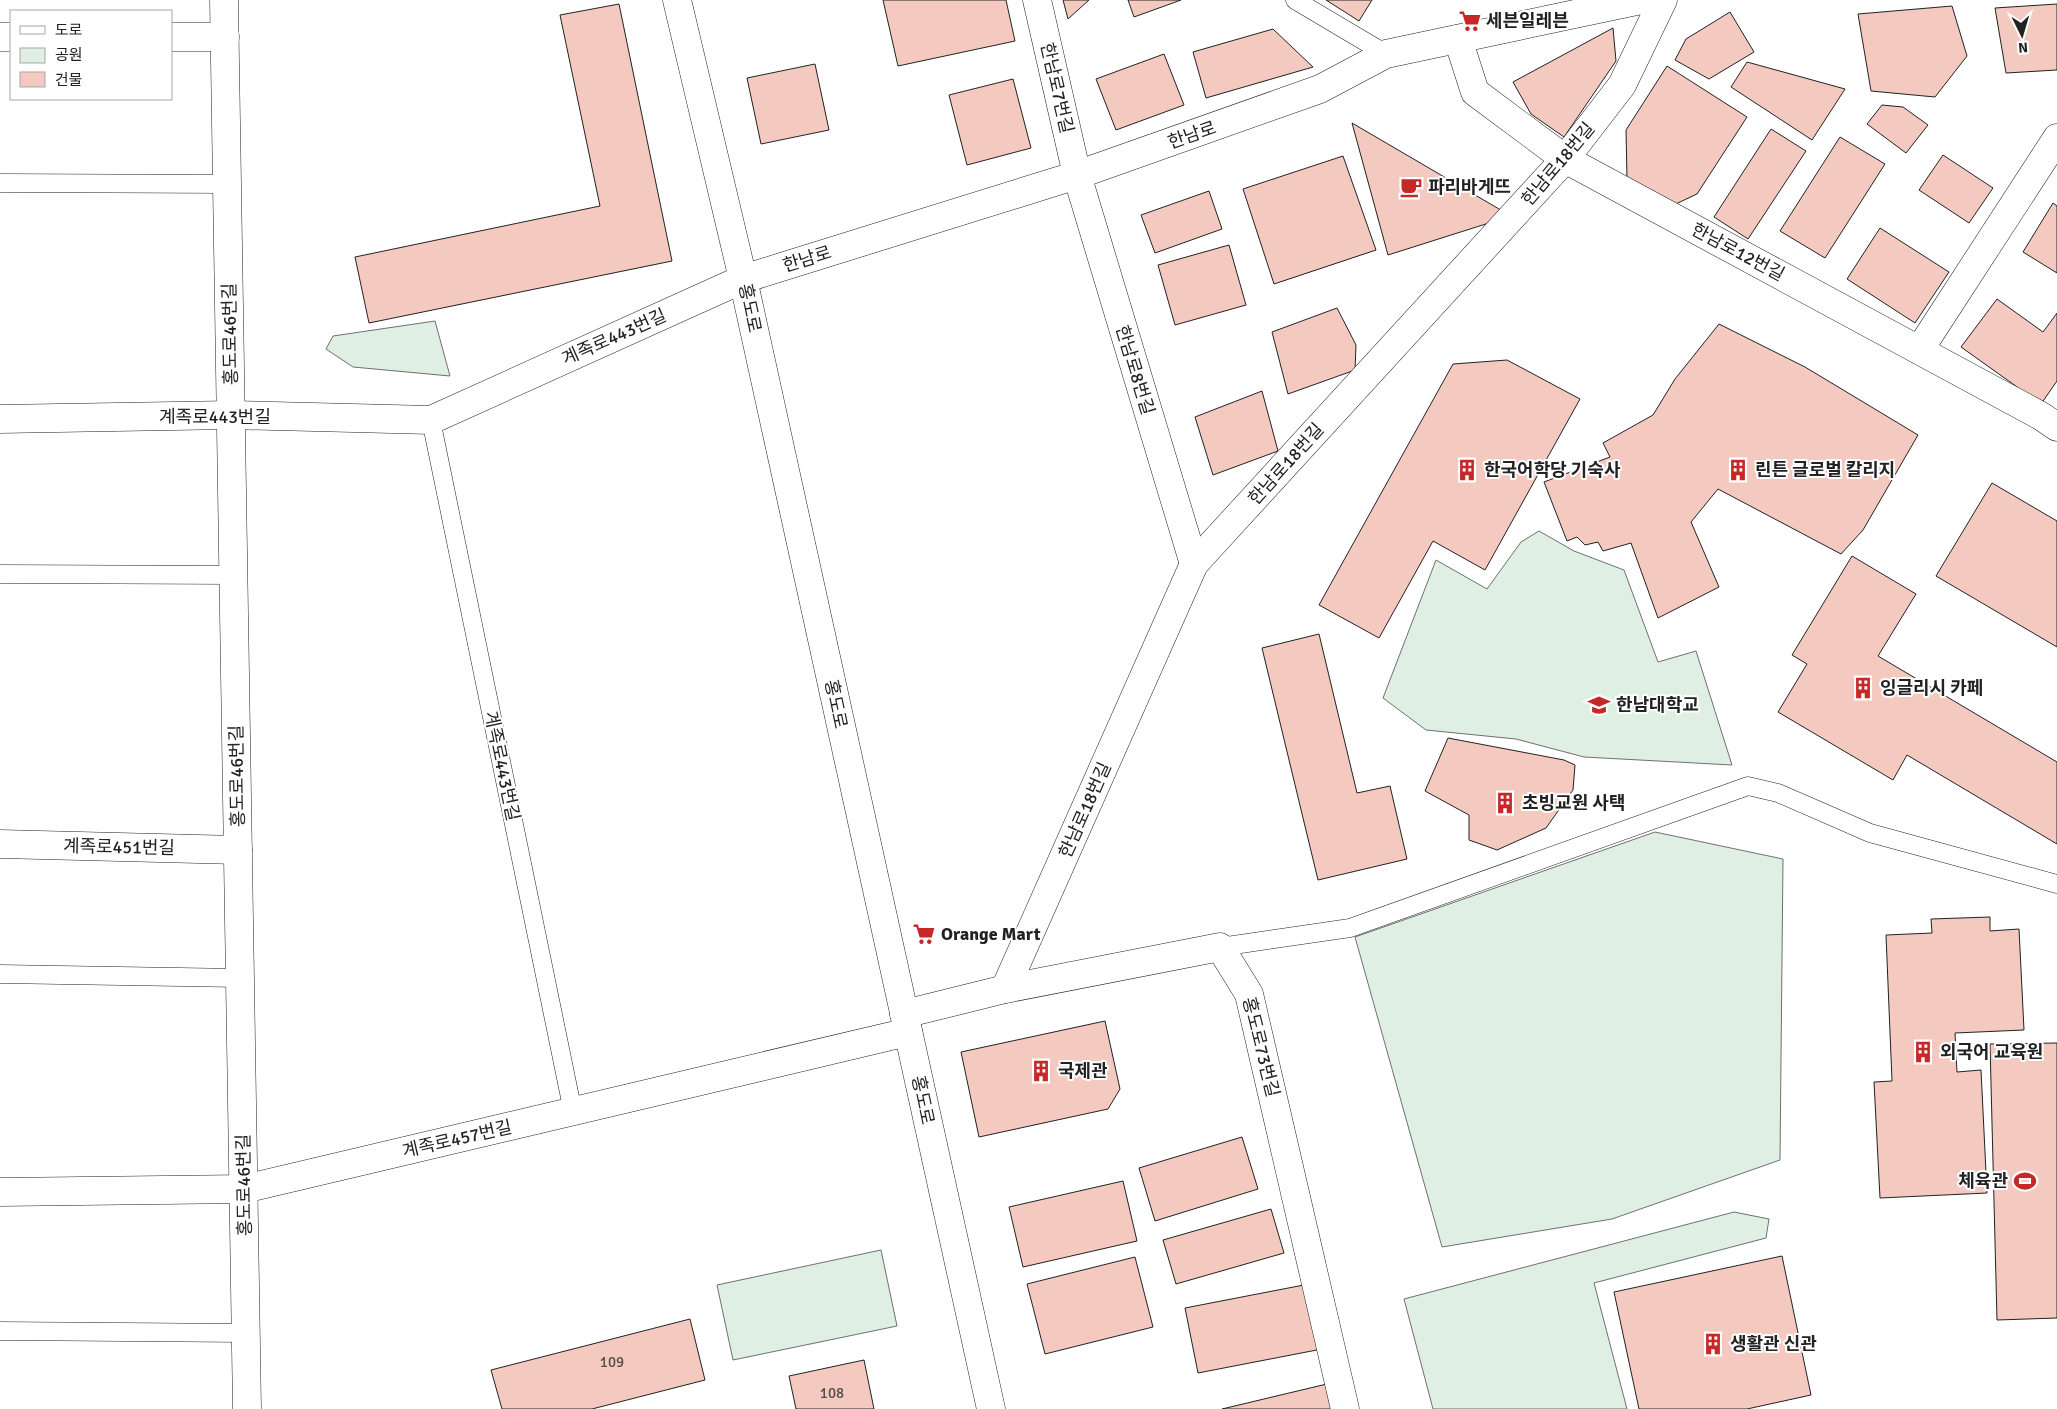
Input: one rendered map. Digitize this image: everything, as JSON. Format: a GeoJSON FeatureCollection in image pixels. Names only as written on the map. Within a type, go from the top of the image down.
{"type":"FeatureCollection","features":[{"type":"Feature","properties":{"kind":"street","name":"홍도로46번길"},"geometry":{"type":"LineString","coordinates":[[224,0],[248,1409]]}},
{"type":"Feature","properties":{"kind":"street","name":"홍도로"},"geometry":{"type":"LineString","coordinates":[[677,0],[743,279],[991,1409]]}},
{"type":"Feature","properties":{"kind":"street","name":"한남로7번길"},"geometry":{"type":"LineString","coordinates":[[1037,0],[1076,175]]}},
{"type":"Feature","properties":{"kind":"street","name":"한남로"},"geometry":{"type":"LineString","coordinates":[[743,279],[1076,175],[1320,89],[1386,54],[1641,0]]}},
{"type":"Feature","properties":{"kind":"street","name":"한남로18번길"},"geometry":{"type":"LineString","coordinates":[[1005,989],[1194,564],[1565,159],[1622,85],[1663,0]]}},
{"type":"Feature","properties":{"kind":"street"},"geometry":{"type":"LineString","coordinates":[[172,37],[225,37]]}},
{"type":"Feature","properties":{"kind":"street","name":"한남로12번길"},"geometry":{"type":"LineString","coordinates":[[1458,38],[1476,92],[1565,159],[1920,348],[2042,416],[2057,427]]}},
{"type":"Feature","properties":{"kind":"street"},"geometry":{"type":"LineString","coordinates":[[1920,348],[2057,138]]}},
{"type":"Feature","properties":{"kind":"street","name":"한남로8번길"},"geometry":{"type":"LineString","coordinates":[[1076,175],[1194,564]]}},
{"type":"Feature","properties":{"kind":"street","name":"계족로443번길"},"geometry":{"type":"LineString","coordinates":[[0,419],[231,415],[431,420],[743,279]]}},
{"type":"Feature","properties":{"kind":"street","name":"계족로451번길"},"geometry":{"type":"LineString","coordinates":[[0,844],[238,850]]}},
{"type":"Feature","properties":{"kind":"street"},"geometry":{"type":"LineString","coordinates":[[906,1023],[1005,989],[1220,947]]}},
{"type":"Feature","properties":{"kind":"street","name":"홍도로73번길"},"geometry":{"type":"LineString","coordinates":[[1220,947],[1249,994],[1345,1409]]}},
{"type":"Feature","properties":{"kind":"street","name":"계족로457번길"},"geometry":{"type":"LineString","coordinates":[[0,1192],[244,1189],[573,1112],[906,1023]]}},
{"type":"Feature","properties":{"kind":"lane"},"geometry":{"type":"LineString","coordinates":[[1295,0],[1386,54]]}},
{"type":"Feature","properties":{"kind":"lane"},"geometry":{"type":"LineString","coordinates":[[0,183],[227,184]]}},
{"type":"Feature","properties":{"kind":"lane","name":"계족로443번길"},"geometry":{"type":"LineString","coordinates":[[431,420],[573,1112]]}},
{"type":"Feature","properties":{"kind":"lane"},"geometry":{"type":"LineString","coordinates":[[0,574],[234,575]]}},
{"type":"Feature","properties":{"kind":"lane"},"geometry":{"type":"LineString","coordinates":[[1220,947],[1350,928],[1748,786],[1778,793],[1870,833],[2057,884]]}},
{"type":"Feature","properties":{"kind":"lane"},"geometry":{"type":"LineString","coordinates":[[0,974],[240,978]]}},
{"type":"Feature","properties":{"kind":"lane"},"geometry":{"type":"LineString","coordinates":[[0,1331],[246,1333]]}},
{"type":"Feature","properties":{"kind":"green space"},"geometry":{"type":"Polygon","coordinates":[[[435,321],[450,376],[353,367],[326,349],[333,336],[435,321]]]}},
{"type":"Feature","properties":{"kind":"green space"},"geometry":{"type":"Polygon","coordinates":[[[1539,531],[1574,551],[1624,570],[1658,662],[1696,651],[1732,765],[1584,757],[1516,739],[1426,730],[1383,698],[1436,560],[1487,589],[1521,542],[1539,531]]]}},
{"type":"Feature","properties":{"kind":"green space"},"geometry":{"type":"Polygon","coordinates":[[[1655,832],[1783,859],[1780,1160],[1612,1219],[1442,1247],[1355,937],[1655,832]]]}},
{"type":"Feature","properties":{"kind":"green space"},"geometry":{"type":"Polygon","coordinates":[[[1734,1212],[1769,1219],[1766,1238],[1594,1283],[1627,1409],[1433,1409],[1404,1299],[1734,1212]]]}},
{"type":"Feature","properties":{"kind":"green space"},"geometry":{"type":"Polygon","coordinates":[[[881,1250],[897,1326],[733,1360],[717,1285],[881,1250]]]}},
{"type":"Feature","properties":{"kind":"building"},"geometry":{"type":"Polygon","coordinates":[[[883,0],[1006,0],[1015,41],[898,66],[883,0]]]}},
{"type":"Feature","properties":{"kind":"building"},"geometry":{"type":"Polygon","coordinates":[[[1063,0],[1089,0],[1068,19],[1063,0]]]}},
{"type":"Feature","properties":{"kind":"building"},"geometry":{"type":"Polygon","coordinates":[[[1128,0],[1181,0],[1134,17],[1128,0]]]}},
{"type":"Feature","properties":{"kind":"building"},"geometry":{"type":"Polygon","coordinates":[[[1326,0],[1372,0],[1359,21],[1326,0]]]}},
{"type":"Feature","properties":{"kind":"building"},"geometry":{"type":"Polygon","coordinates":[[[619,4],[672,261],[369,323],[355,257],[600,206],[560,15],[619,4]]]}},
{"type":"Feature","properties":{"kind":"building"},"geometry":{"type":"Polygon","coordinates":[[[2057,4],[2057,70],[2006,73],[1995,8],[2057,4]]]}},
{"type":"Feature","properties":{"kind":"building"},"geometry":{"type":"Polygon","coordinates":[[[1952,6],[1967,56],[1935,97],[1871,91],[1858,14],[1952,6]]]}},
{"type":"Feature","properties":{"kind":"building"},"geometry":{"type":"Polygon","coordinates":[[[1730,12],[1754,52],[1709,79],[1675,60],[1686,39],[1730,12]]]}},
{"type":"Feature","properties":{"kind":"building"},"geometry":{"type":"Polygon","coordinates":[[[1613,28],[1616,61],[1564,137],[1531,114],[1513,82],[1613,28]]]}},
{"type":"Feature","properties":{"kind":"building"},"geometry":{"type":"Polygon","coordinates":[[[1273,29],[1313,67],[1206,98],[1193,52],[1273,29]]]}},
{"type":"Feature","properties":{"kind":"building"},"geometry":{"type":"Polygon","coordinates":[[[1164,54],[1184,105],[1116,130],[1096,79],[1164,54]]]}},
{"type":"Feature","properties":{"kind":"building"},"geometry":{"type":"Polygon","coordinates":[[[1747,62],[1845,89],[1812,140],[1731,87],[1747,62]]]}},
{"type":"Feature","properties":{"kind":"building"},"geometry":{"type":"Polygon","coordinates":[[[815,64],[829,130],[761,144],[747,78],[815,64]]]}},
{"type":"Feature","properties":{"kind":"building"},"geometry":{"type":"Polygon","coordinates":[[[1667,66],[1747,117],[1697,194],[1663,210],[1627,179],[1626,130],[1667,66]]]}},
{"type":"Feature","properties":{"kind":"building"},"geometry":{"type":"Polygon","coordinates":[[[1013,79],[1031,148],[967,165],[949,95],[1013,79]]]}},
{"type":"Feature","properties":{"kind":"building"},"geometry":{"type":"Polygon","coordinates":[[[1882,105],[1903,107],[1928,125],[1906,153],[1867,124],[1882,105]]]}},
{"type":"Feature","properties":{"kind":"building"},"geometry":{"type":"Polygon","coordinates":[[[1352,123],[1511,216],[1388,255],[1352,123]]]}},
{"type":"Feature","properties":{"kind":"building"},"geometry":{"type":"Polygon","coordinates":[[[1771,129],[1806,151],[1748,239],[1714,217],[1771,129]]]}},
{"type":"Feature","properties":{"kind":"building"},"geometry":{"type":"Polygon","coordinates":[[[1840,137],[1885,164],[1825,258],[1780,231],[1840,137]]]}},
{"type":"Feature","properties":{"kind":"building"},"geometry":{"type":"Polygon","coordinates":[[[1943,155],[1993,188],[1969,223],[1919,190],[1943,155]]]}},
{"type":"Feature","properties":{"kind":"building"},"geometry":{"type":"Polygon","coordinates":[[[1343,156],[1376,250],[1274,284],[1243,189],[1343,156]]]}},
{"type":"Feature","properties":{"kind":"building"},"geometry":{"type":"Polygon","coordinates":[[[1209,191],[1222,229],[1155,253],[1141,215],[1209,191]]]}},
{"type":"Feature","properties":{"kind":"building"},"geometry":{"type":"Polygon","coordinates":[[[2053,203],[2057,206],[2057,273],[2023,252],[2053,203]]]}},
{"type":"Feature","properties":{"kind":"building"},"geometry":{"type":"Polygon","coordinates":[[[1880,228],[1949,272],[1915,323],[1847,279],[1880,228]]]}},
{"type":"Feature","properties":{"kind":"building"},"geometry":{"type":"Polygon","coordinates":[[[1229,245],[1246,305],[1175,325],[1158,265],[1229,245]]]}},
{"type":"Feature","properties":{"kind":"building"},"geometry":{"type":"Polygon","coordinates":[[[1997,299],[2043,332],[2057,313],[2057,381],[2041,404],[1961,347],[1997,299]]]}},
{"type":"Feature","properties":{"kind":"building"},"geometry":{"type":"Polygon","coordinates":[[[1337,308],[1356,345],[1355,370],[1288,394],[1272,332],[1337,308]]]}},
{"type":"Feature","properties":{"kind":"building","name":"린튼 글로벌 칼리지"},"geometry":{"type":"Polygon","coordinates":[[[1719,324],[1805,367],[1918,435],[1863,530],[1841,554],[1718,489],[1691,522],[1719,587],[1658,618],[1631,543],[1603,551],[1598,542],[1585,545],[1577,537],[1567,541],[1544,482],[1610,457],[1603,443],[1653,415],[1675,379],[1719,324]]]}},
{"type":"Feature","properties":{"kind":"building","name":"한국어학당 기숙사"},"geometry":{"type":"Polygon","coordinates":[[[1507,360],[1580,399],[1485,570],[1433,541],[1379,638],[1319,605],[1453,364],[1507,360]]]}},
{"type":"Feature","properties":{"kind":"building"},"geometry":{"type":"Polygon","coordinates":[[[1262,391],[1278,451],[1213,475],[1195,417],[1262,391]]]}},
{"type":"Feature","properties":{"kind":"building"},"geometry":{"type":"Polygon","coordinates":[[[1992,483],[2057,521],[2057,647],[1936,576],[1992,483]]]}},
{"type":"Feature","properties":{"kind":"building","name":"잉글리시 카페"},"geometry":{"type":"Polygon","coordinates":[[[1852,556],[1916,594],[1878,656],[2057,762],[2057,844],[1907,755],[1893,780],[1778,712],[1807,664],[1792,655],[1852,556]]]}},
{"type":"Feature","properties":{"kind":"building"},"geometry":{"type":"Polygon","coordinates":[[[1319,634],[1357,793],[1390,786],[1407,859],[1318,880],[1262,648],[1319,634]]]}},
{"type":"Feature","properties":{"kind":"building","name":"초빙교원 사택"},"geometry":{"type":"Polygon","coordinates":[[[1448,738],[1564,760],[1575,765],[1573,790],[1546,828],[1497,850],[1469,840],[1469,815],[1425,791],[1448,738]]]}},
{"type":"Feature","properties":{"kind":"building","name":"외국어 교육원"},"geometry":{"type":"Polygon","coordinates":[[[1990,917],[1990,931],[2019,929],[2024,1030],[1955,1033],[1957,1072],[1981,1070],[1987,1193],[1880,1198],[1874,1082],[1892,1081],[1886,935],[1932,933],[1931,919],[1990,917]]]}},
{"type":"Feature","properties":{"kind":"building","name":"국제관"},"geometry":{"type":"Polygon","coordinates":[[[1105,1021],[1120,1089],[1108,1109],[979,1137],[961,1052],[1105,1021]]]}},
{"type":"Feature","properties":{"kind":"building","name":"체육관"},"geometry":{"type":"Polygon","coordinates":[[[2057,1043],[2057,1318],[1997,1320],[1990,1044],[2057,1043]]]}},
{"type":"Feature","properties":{"kind":"building"},"geometry":{"type":"Polygon","coordinates":[[[1242,1137],[1258,1189],[1155,1221],[1139,1168],[1242,1137]]]}},
{"type":"Feature","properties":{"kind":"building"},"geometry":{"type":"Polygon","coordinates":[[[1123,1181],[1137,1241],[1023,1267],[1009,1207],[1123,1181]]]}},
{"type":"Feature","properties":{"kind":"building"},"geometry":{"type":"Polygon","coordinates":[[[1271,1209],[1284,1253],[1176,1284],[1163,1240],[1271,1209]]]}},
{"type":"Feature","properties":{"kind":"building","name":"생활관 신관"},"geometry":{"type":"Polygon","coordinates":[[[1782,1256],[1811,1395],[1747,1409],[1639,1409],[1614,1292],[1782,1256]]]}},
{"type":"Feature","properties":{"kind":"building"},"geometry":{"type":"Polygon","coordinates":[[[1135,1257],[1153,1327],[1045,1354],[1027,1284],[1135,1257]]]}},
{"type":"Feature","properties":{"kind":"building"},"geometry":{"type":"Polygon","coordinates":[[[1309,1284],[1322,1349],[1198,1373],[1185,1308],[1309,1284]]]}},
{"type":"Feature","properties":{"kind":"building"},"geometry":{"type":"Polygon","coordinates":[[[690,1319],[705,1380],[592,1409],[502,1409],[491,1370],[690,1319]]]}},
{"type":"Feature","properties":{"kind":"building"},"geometry":{"type":"Polygon","coordinates":[[[864,1360],[874,1409],[796,1409],[789,1376],[864,1360]]]}},
{"type":"Feature","properties":{"kind":"building"},"geometry":{"type":"Polygon","coordinates":[[[1331,1383],[1337,1409],[1222,1409],[1331,1383]]]}},
{"type":"Feature","properties":{"kind":"place","name":"세븐일레븐"},"geometry":{"type":"Point","coordinates":[1470,21]}},
{"type":"Feature","properties":{"kind":"place","name":"파리바게뜨"},"geometry":{"type":"Point","coordinates":[1411,187]}},
{"type":"Feature","properties":{"kind":"place","name":"한국어학당 기숙사"},"geometry":{"type":"Point","coordinates":[1467,470]}},
{"type":"Feature","properties":{"kind":"place","name":"린튼 글로벌 칼리지"},"geometry":{"type":"Point","coordinates":[1738,470]}},
{"type":"Feature","properties":{"kind":"place","name":"잉글리시 카페"},"geometry":{"type":"Point","coordinates":[1863,688]}},
{"type":"Feature","properties":{"kind":"place","name":"한남대학교"},"geometry":{"type":"Point","coordinates":[1599,705]}},
{"type":"Feature","properties":{"kind":"place","name":"초빙교원 사택"},"geometry":{"type":"Point","coordinates":[1505,803]}},
{"type":"Feature","properties":{"kind":"place","name":"Orange Mart"},"geometry":{"type":"Point","coordinates":[924,934]}},
{"type":"Feature","properties":{"kind":"place","name":"외국어 교육원"},"geometry":{"type":"Point","coordinates":[1923,1052]}},
{"type":"Feature","properties":{"kind":"place","name":"국제관"},"geometry":{"type":"Point","coordinates":[1041,1071]}},
{"type":"Feature","properties":{"kind":"place","name":"체육관"},"geometry":{"type":"Point","coordinates":[2025,1181]}},
{"type":"Feature","properties":{"kind":"place","name":"생활관 신관"},"geometry":{"type":"Point","coordinates":[1713,1344]}}]}
